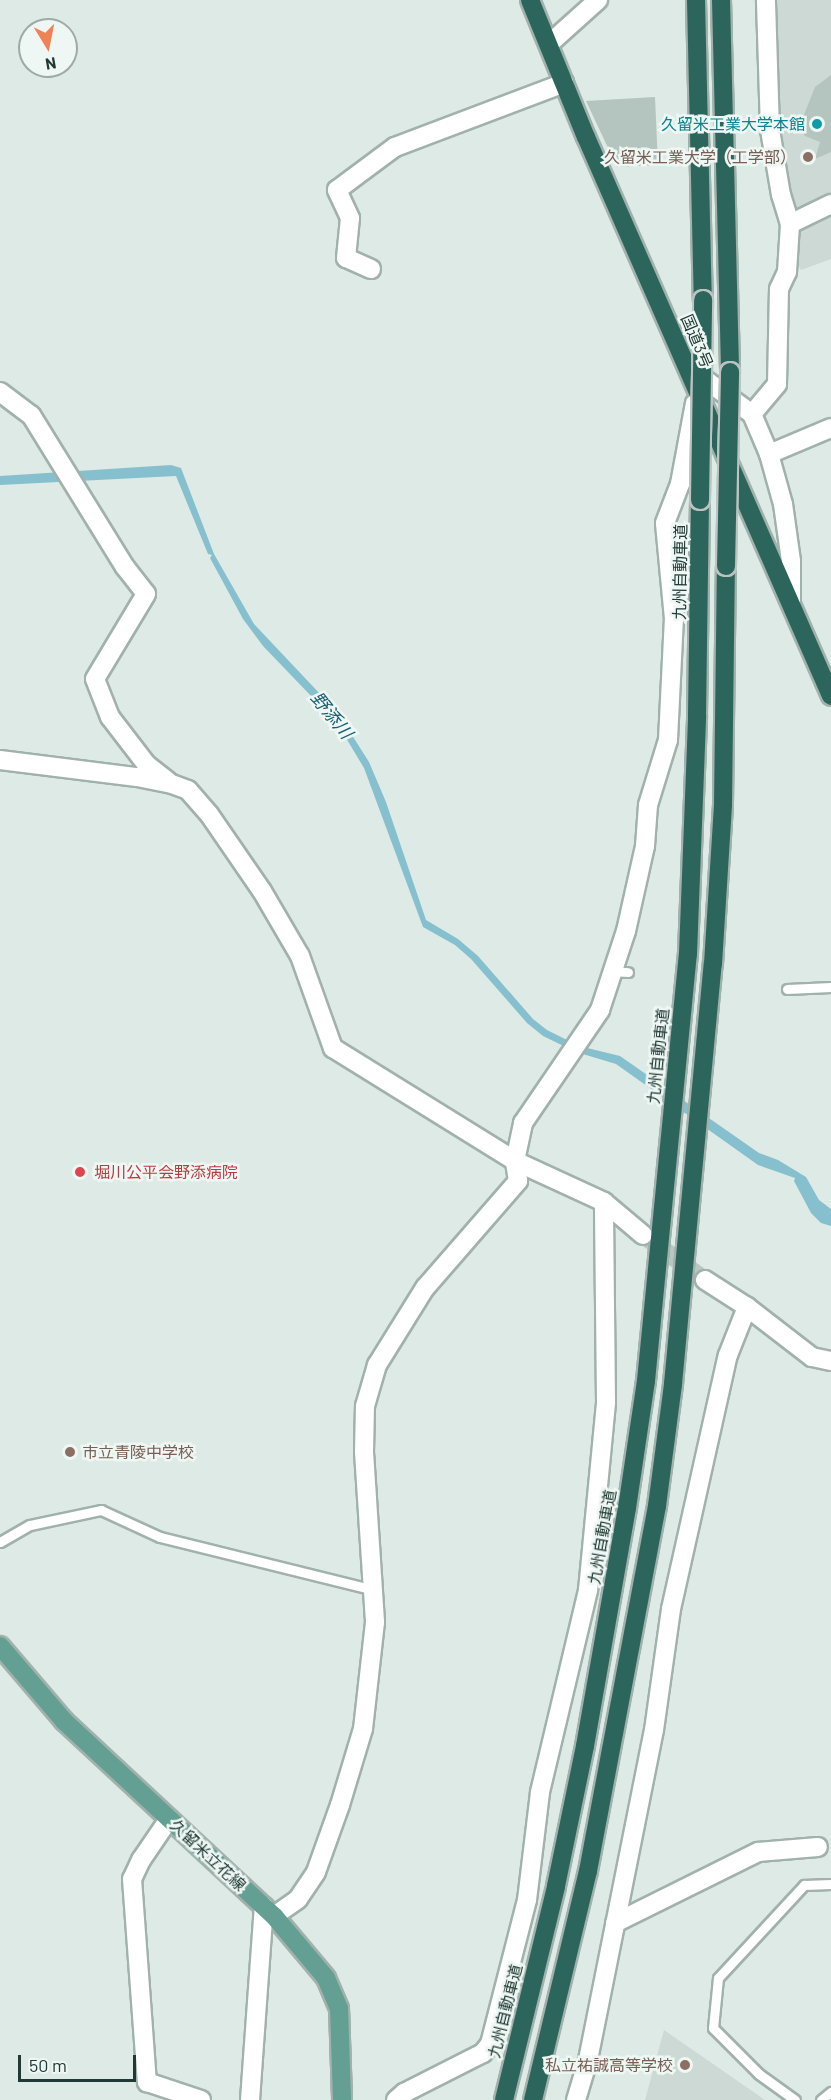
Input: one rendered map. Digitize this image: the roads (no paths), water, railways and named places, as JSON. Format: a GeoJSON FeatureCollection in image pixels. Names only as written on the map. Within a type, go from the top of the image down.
{"type":"FeatureCollection","features":[{"type":"Feature","properties":{"kind":"highway","name":"国道3号"},"geometry":{"type":"LineString","coordinates":[[530,0],[831,696]]}},
{"type":"Feature","properties":{"kind":"highway","name":"九州自動車道"},"geometry":{"type":"LineString","coordinates":[[504,2100],[556,1886],[585,1746],[627,1508],[646,1381],[688,954],[697,715],[703,300],[696,0]]}},
{"type":"Feature","properties":{"kind":"highway"},"geometry":{"type":"LineString","coordinates":[[533,2100],[588,1871],[657,1506],[673,1384],[714,953],[723,804],[730,372],[721,0]]}},
{"type":"Feature","properties":{"kind":"main road","name":"久留米立花線"},"geometry":{"type":"LineString","coordinates":[[0,1646],[64,1721],[269,1912],[326,1978],[339,2008],[342,2100]]}},
{"type":"Feature","properties":{"kind":"street"},"geometry":{"type":"LineString","coordinates":[[549,44],[598,0]]}},
{"type":"Feature","properties":{"kind":"street"},"geometry":{"type":"LineString","coordinates":[[752,414],[777,384],[779,289],[787,272],[790,224],[781,195],[770,130],[766,0]]}},
{"type":"Feature","properties":{"kind":"street"},"geometry":{"type":"LineString","coordinates":[[371,269],[346,258],[350,218],[337,190],[395,147],[564,83]]}},
{"type":"Feature","properties":{"kind":"street"},"geometry":{"type":"LineString","coordinates":[[790,224],[831,204]]}},
{"type":"Feature","properties":{"kind":"street"},"geometry":{"type":"LineString","coordinates":[[687,367],[752,414],[769,454],[783,504],[791,561],[791,601]]}},
{"type":"Feature","properties":{"kind":"street"},"geometry":{"type":"LineString","coordinates":[[250,2100],[269,1912],[298,1899],[316,1872],[340,1805],[363,1729],[375,1622],[364,1452],[365,1406],[377,1365],[424,1288],[518,1181],[515,1161],[523,1123],[600,1010],[620,971],[626,931],[645,846],[648,805],[668,740],[674,619],[665,523],[680,484],[697,389]]}},
{"type":"Feature","properties":{"kind":"street"},"geometry":{"type":"LineString","coordinates":[[0,392],[31,415],[125,567],[146,594],[95,679],[110,717],[146,764],[169,783]]}},
{"type":"Feature","properties":{"kind":"street"},"geometry":{"type":"LineString","coordinates":[[769,454],[831,428]]}},
{"type":"Feature","properties":{"kind":"street"},"geometry":{"type":"LineString","coordinates":[[0,760],[169,783],[188,790],[209,814],[262,891],[300,956],[333,1048],[515,1161],[604,1202],[643,1235]]}},
{"type":"Feature","properties":{"kind":"street"},"geometry":{"type":"LineString","coordinates":[[396,2100],[404,2093],[483,2053],[490,2044],[527,1900],[540,1792],[588,1590],[606,1402],[604,1202]]}},
{"type":"Feature","properties":{"kind":"street"},"geometry":{"type":"LineString","coordinates":[[705,1280],[747,1308],[812,1357],[831,1360]]}},
{"type":"Feature","properties":{"kind":"street"},"geometry":{"type":"LineString","coordinates":[[576,2100],[588,2060],[654,1730],[671,1609],[728,1355],[747,1308]]}},
{"type":"Feature","properties":{"kind":"street"},"geometry":{"type":"LineString","coordinates":[[169,1819],[141,1860],[132,1879],[147,2082],[201,2100]]}},
{"type":"Feature","properties":{"kind":"street"},"geometry":{"type":"LineString","coordinates":[[615,1923],[758,1852],[819,1847]]}},
{"type":"Feature","properties":{"kind":"lane"},"geometry":{"type":"LineString","coordinates":[[787,989],[831,987]]}},
{"type":"Feature","properties":{"kind":"lane"},"geometry":{"type":"LineString","coordinates":[[0,1542],[30,1525],[101,1510],[160,1537],[374,1590]]}},
{"type":"Feature","properties":{"kind":"lane"},"geometry":{"type":"LineString","coordinates":[[795,2100],[759,2074],[712,2028],[718,1978],[804,1885],[831,1884]]}},
{"type":"Feature","properties":{"kind":"lane"},"geometry":{"type":"LineString","coordinates":[[821,2100],[831,2092]]}},
{"type":"Feature","properties":{"kind":"water","name":"野添川"},"geometry":{"type":"Polygon","coordinates":[[[171,465],[181,468],[214,554],[254,624],[338,713],[369,762],[386,802],[426,920],[458,939],[478,956],[533,1019],[547,1030],[579,1046],[620,1056],[759,1153],[778,1160],[806,1177],[819,1200],[831,1209],[831,1226],[821,1223],[811,1213],[794,1181],[795,1178],[758,1165],[616,1064],[576,1052],[543,1036],[527,1023],[471,959],[455,945],[423,927],[364,768],[337,723],[263,646],[243,619],[210,558],[212,555],[208,554],[176,476],[0,485],[0,476],[171,465]]]}},
{"type":"Feature","properties":{"kind":"tunnel"},"geometry":{"type":"LineString","coordinates":[[643,1235],[705,1280]]}},
{"type":"Feature","properties":{"kind":"place","name":"久留米工業大学本館"},"geometry":{"type":"Point","coordinates":[817,124]}},
{"type":"Feature","properties":{"kind":"place","name":"久留米工業大学（工学部）"},"geometry":{"type":"Point","coordinates":[808,157]}},
{"type":"Feature","properties":{"kind":"place","name":"堀川公平会野添病院"},"geometry":{"type":"Point","coordinates":[80,1172]}},
{"type":"Feature","properties":{"kind":"place","name":"市立青陵中学校"},"geometry":{"type":"Point","coordinates":[70,1452]}},
{"type":"Feature","properties":{"kind":"place","name":"私立祐誠高等学校"},"geometry":{"type":"Point","coordinates":[685,2065]}}]}
